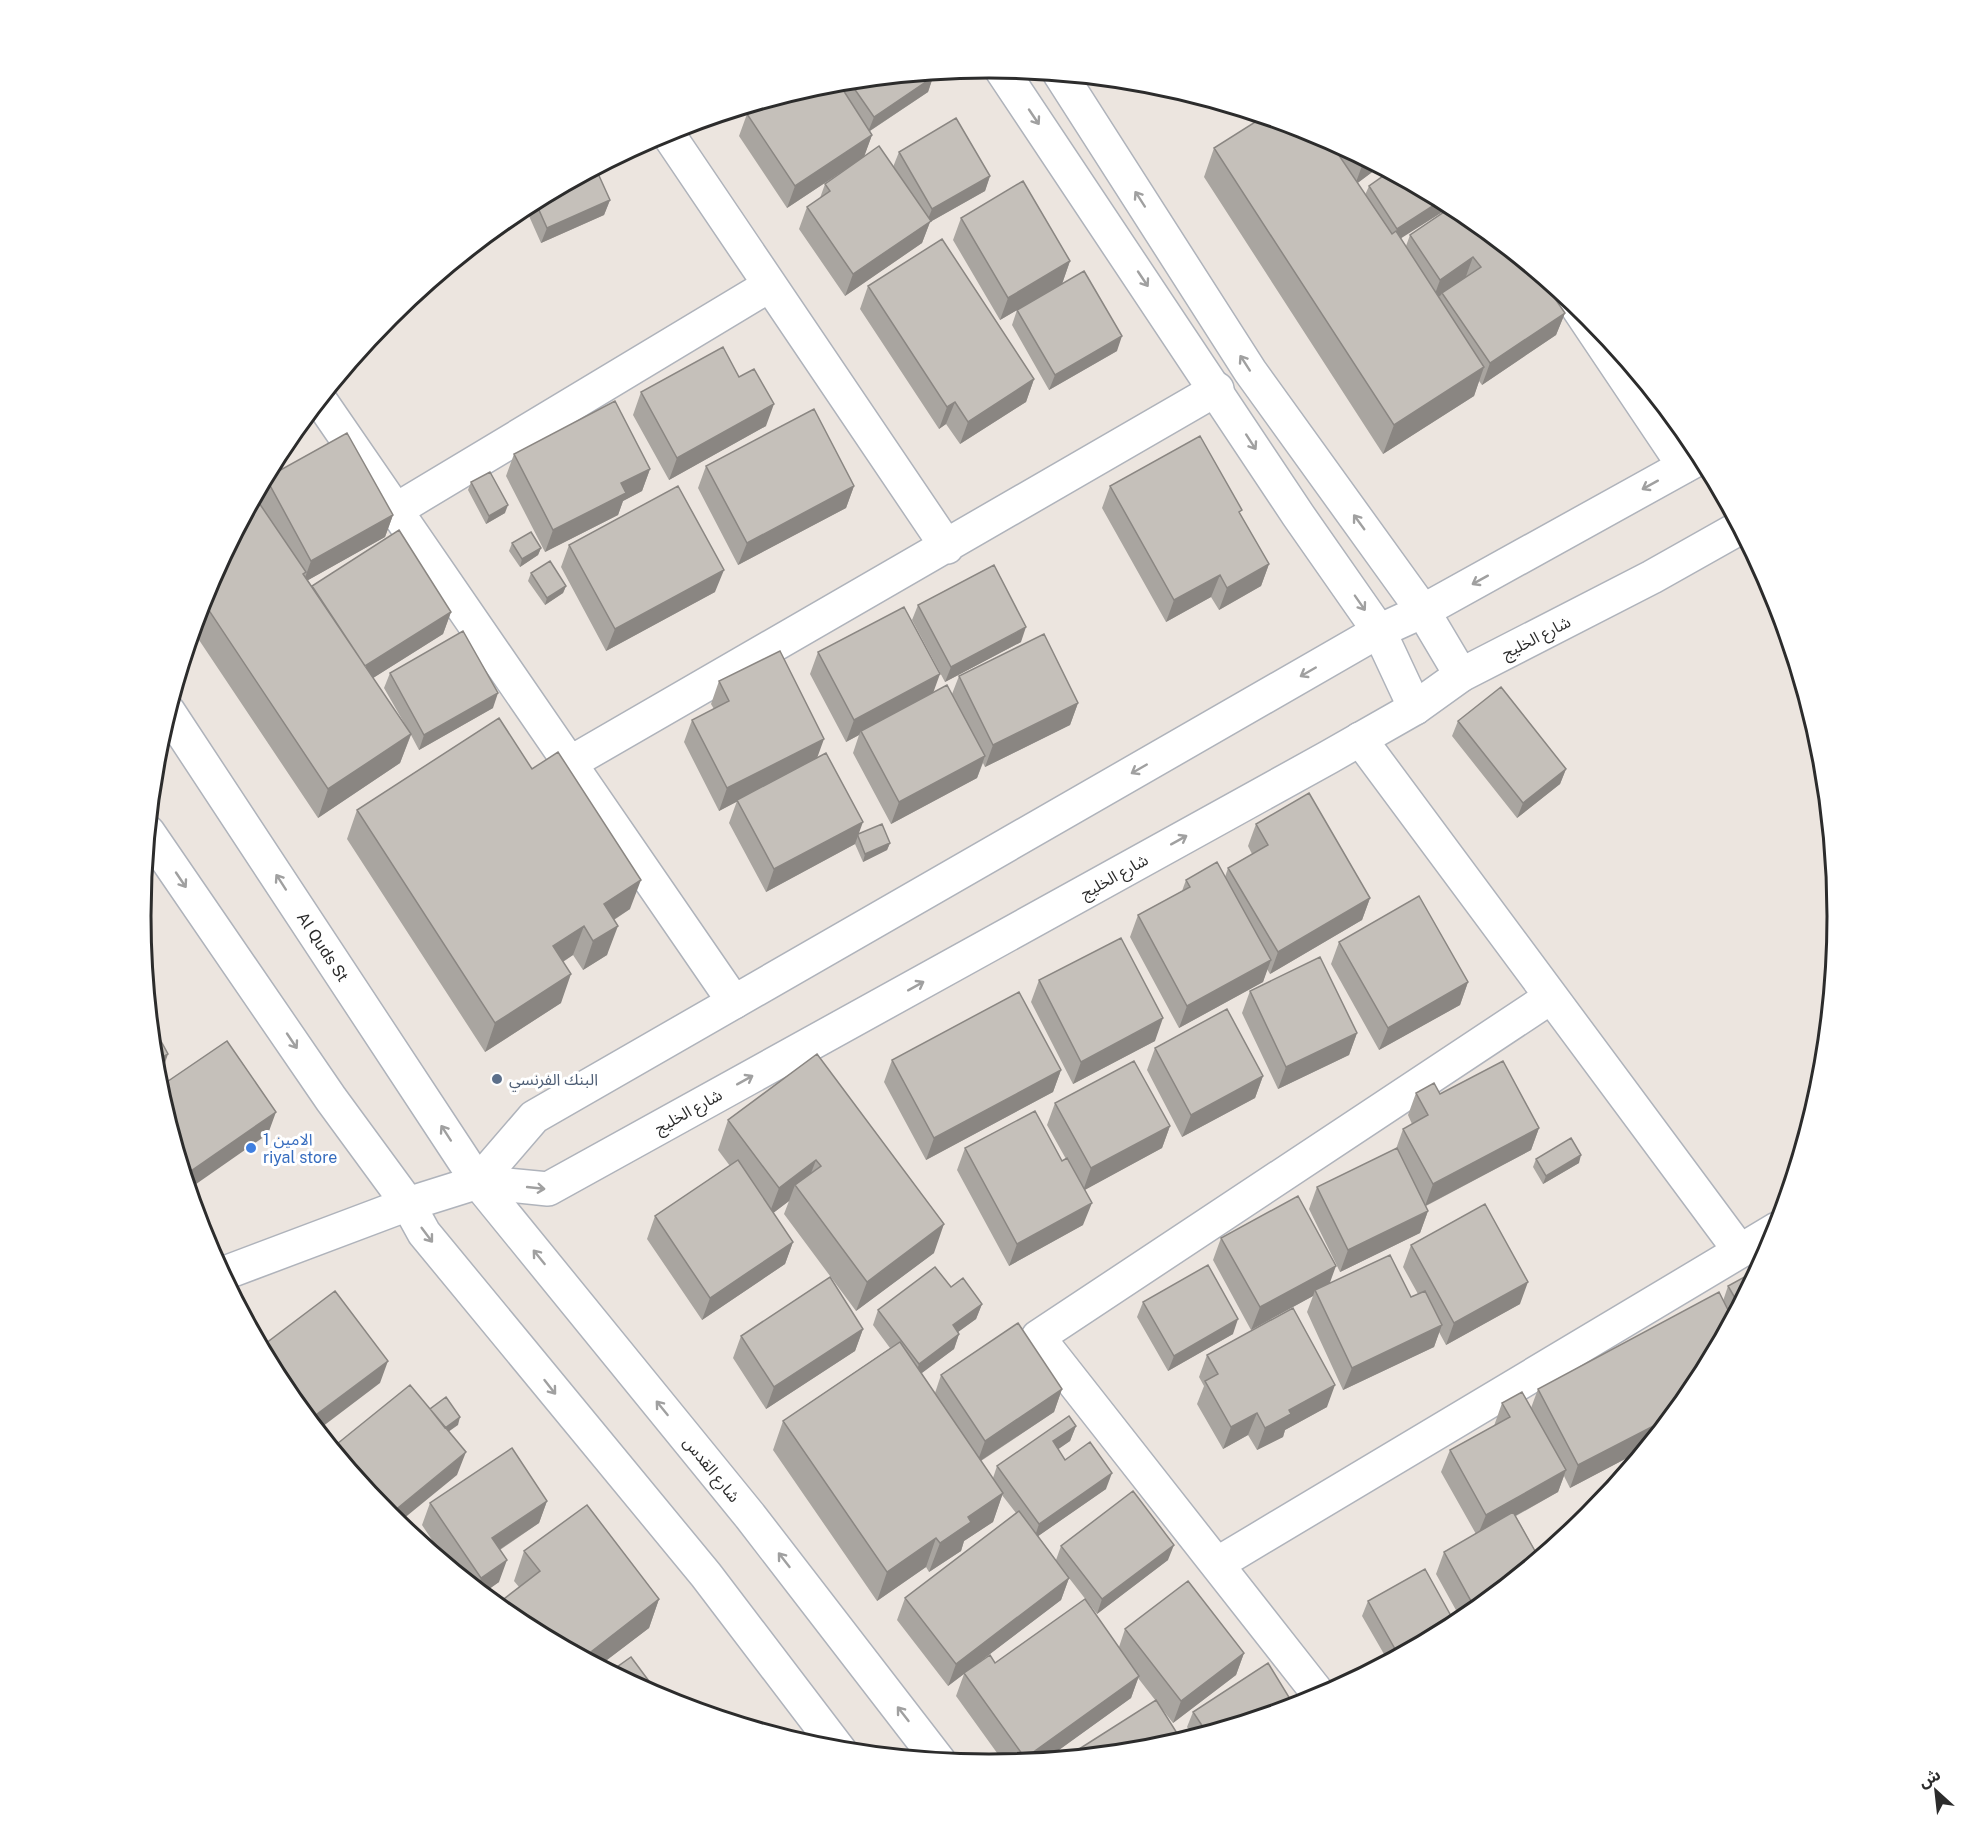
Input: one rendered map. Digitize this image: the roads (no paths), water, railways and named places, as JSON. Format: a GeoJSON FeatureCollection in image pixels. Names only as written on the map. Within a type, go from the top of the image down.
{"type":"FeatureCollection","features":[{"type":"Feature","properties":{"kind":"street"},"geometry":{"type":"LineString","coordinates":[[1008,79],[1217,389],[1298,515],[1380,631],[1415,708]]}},
{"type":"Feature","properties":{"kind":"street"},"geometry":{"type":"LineString","coordinates":[[1064,82],[1250,371],[1423,611],[1461,675]]}},
{"type":"Feature","properties":{"kind":"street"},"geometry":{"type":"LineString","coordinates":[[672,140],[947,547]]}},
{"type":"Feature","properties":{"kind":"street"},"geometry":{"type":"LineString","coordinates":[[396,510],[770,285]]}},
{"type":"Feature","properties":{"kind":"street"},"geometry":{"type":"LineString","coordinates":[[1628,375],[1693,461]]}},
{"type":"Feature","properties":{"kind":"street"},"geometry":{"type":"LineString","coordinates":[[570,763],[1217,389]]}},
{"type":"Feature","properties":{"kind":"street"},"geometry":{"type":"LineString","coordinates":[[324,406],[734,1002]]}},
{"type":"Feature","properties":{"kind":"street"},"geometry":{"type":"LineString","coordinates":[[230,1271],[408,1204],[478,1182],[534,1117],[1380,631],[1423,611],[1693,462]]}},
{"type":"Feature","properties":{"kind":"street","name":"شارع الخليج"},"geometry":{"type":"LineString","coordinates":[[478,1182],[548,1189],[1360,739],[1415,708],[1461,675],[1652,577],[1733,531]]}},
{"type":"Feature","properties":{"kind":"street","name":"Al Quds St"},"geometry":{"type":"LineString","coordinates":[[174,720],[478,1182]]}},
{"type":"Feature","properties":{"kind":"street"},"geometry":{"type":"LineString","coordinates":[[1360,739],[1740,1251]]}},
{"type":"Feature","properties":{"kind":"street"},"geometry":{"type":"LineString","coordinates":[[154,841],[331,1099],[408,1204],[424,1233],[706,1575],[832,1740]]}},
{"type":"Feature","properties":{"kind":"street"},"geometry":{"type":"LineString","coordinates":[[1315,1689],[1038,1337],[1551,997]]}},
{"type":"Feature","properties":{"kind":"street","name":"شارع القدس"},"geometry":{"type":"LineString","coordinates":[[478,1182],[750,1516],[933,1753]]}},
{"type":"Feature","properties":{"kind":"street"},"geometry":{"type":"LineString","coordinates":[[1217,1564],[1764,1237]]}},
{"type":"Feature","properties":{"kind":"place","name":"البنك الفرنسي"},"geometry":{"type":"Point","coordinates":[497,1079]}},
{"type":"Feature","properties":{"kind":"place","name":"الامين 1 riyal store"},"geometry":{"type":"Point","coordinates":[251,1148]}}]}
